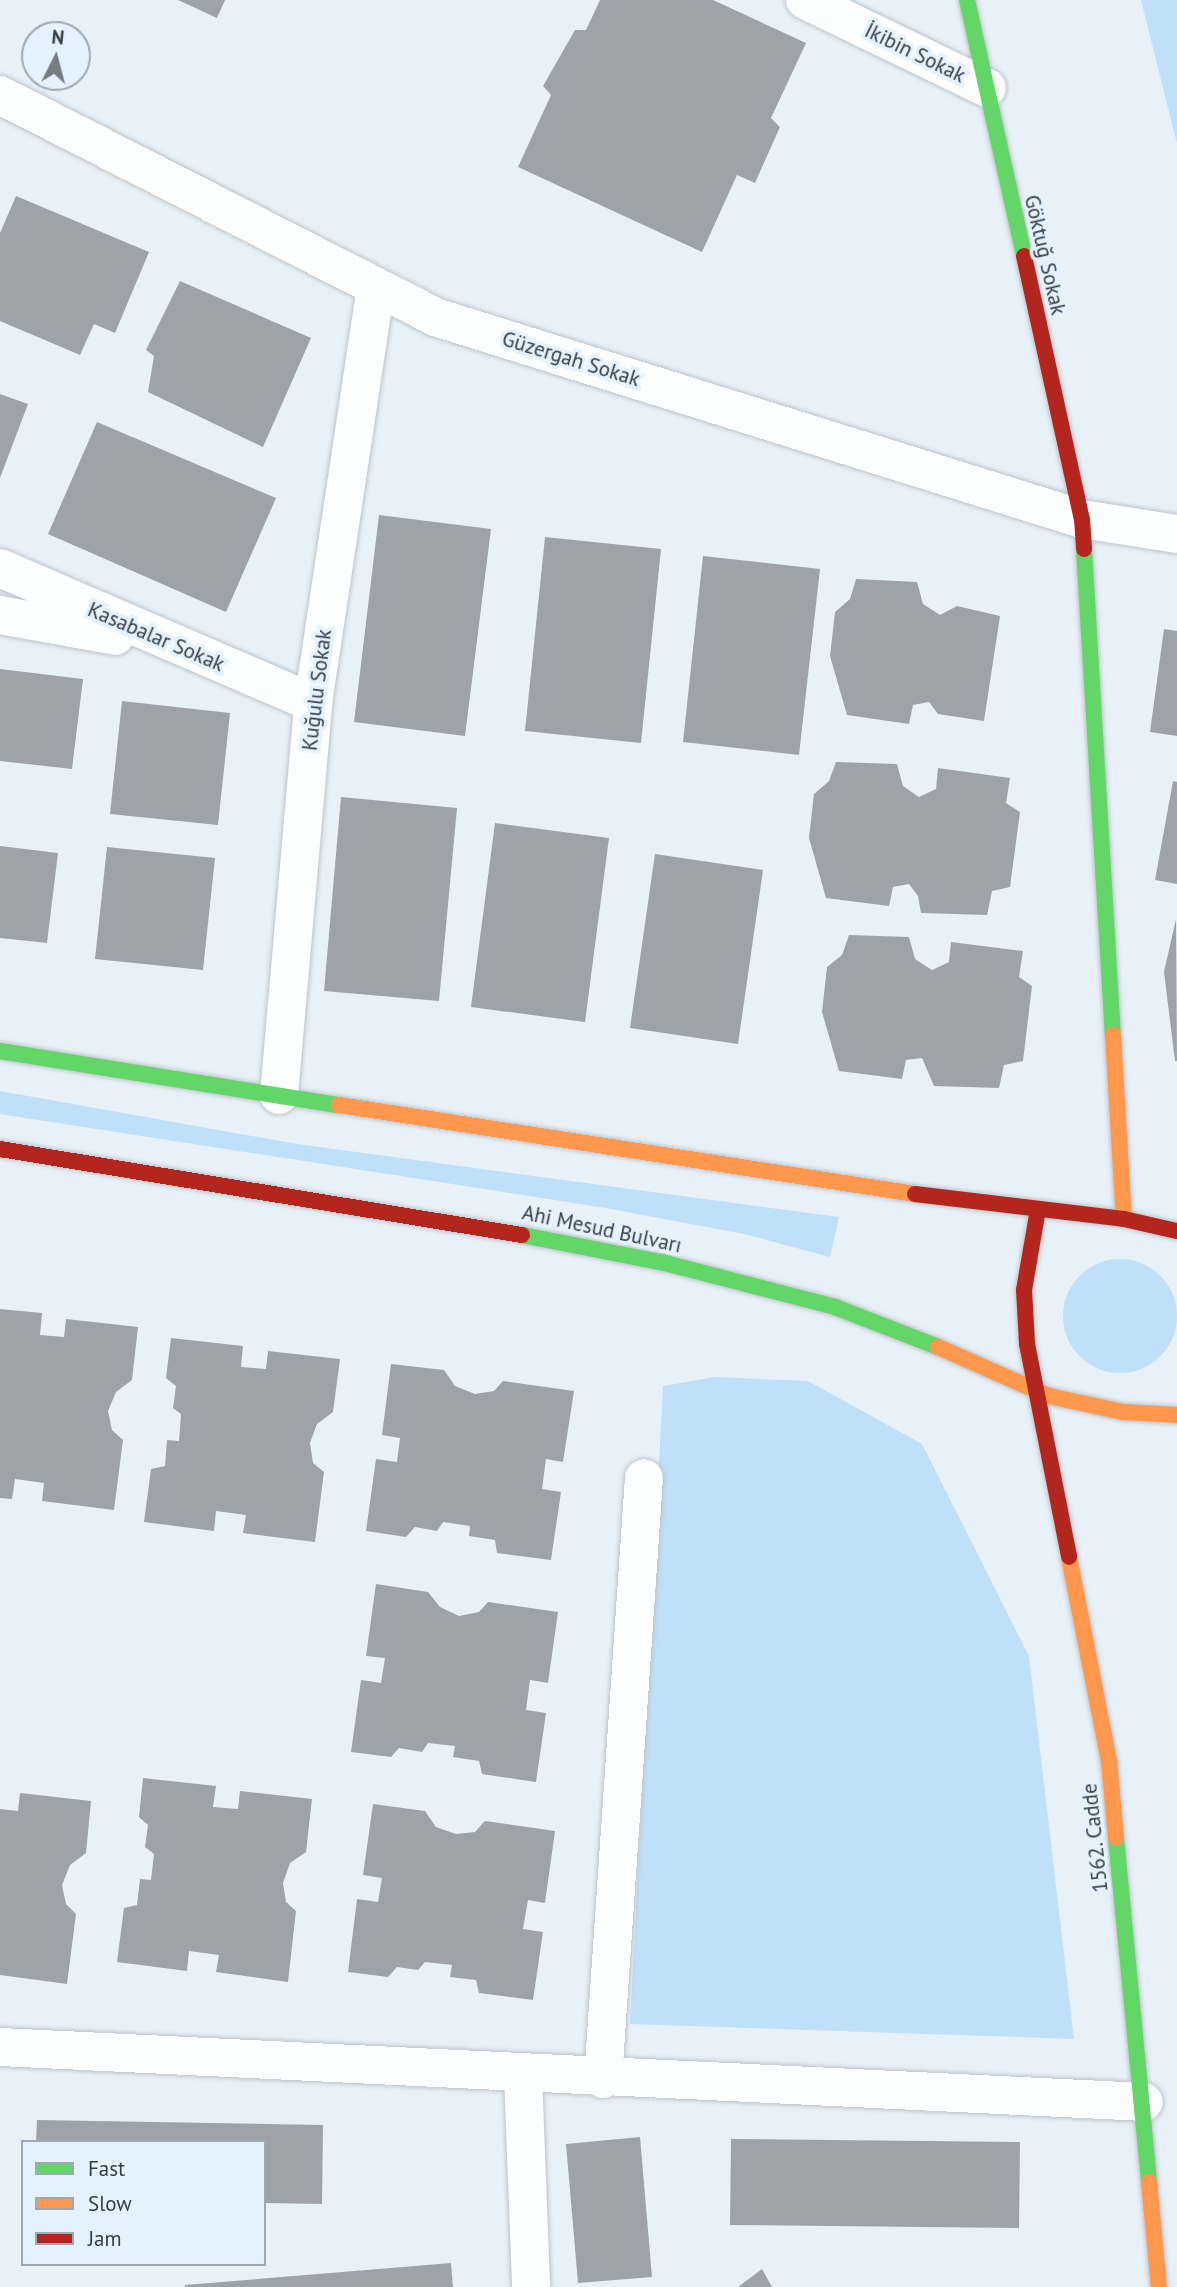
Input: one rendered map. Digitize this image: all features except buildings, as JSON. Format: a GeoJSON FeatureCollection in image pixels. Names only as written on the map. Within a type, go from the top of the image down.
{"type":"FeatureCollection","features":[{"type":"Feature","properties":{"kind":"main road","name":"Göktuğ Sokak"},"geometry":{"type":"LineString","coordinates":[[967,0],[1083,519],[1124,1219]]}},
{"type":"Feature","properties":{"kind":"main road"},"geometry":{"type":"LineString","coordinates":[[0,1051],[862,1188],[1124,1219],[1177,1231]]}},
{"type":"Feature","properties":{"kind":"main road","name":"Ahi Mesud Bulvarı"},"geometry":{"type":"LineString","coordinates":[[0,1149],[483,1227],[665,1263],[835,1307],[902,1331],[1035,1391],[1083,1406],[1177,1415]]}},
{"type":"Feature","properties":{"kind":"main road","name":"1562. Cadde"},"geometry":{"type":"LineString","coordinates":[[1038,1209],[1024,1290],[1035,1391],[1108,1761],[1144,2102],[1159,2287]]}},
{"type":"Feature","properties":{"kind":"street","name":"İkibin Sokak"},"geometry":{"type":"LineString","coordinates":[[805,0],[987,88]]}},
{"type":"Feature","properties":{"kind":"street","name":"Güzergah Sokak"},"geometry":{"type":"LineString","coordinates":[[0,95],[435,317],[1083,519],[1177,534]]}},
{"type":"Feature","properties":{"kind":"street","name":"Kuğulu Sokak"},"geometry":{"type":"LineString","coordinates":[[279,1095],[313,703],[376,287]]}},
{"type":"Feature","properties":{"kind":"street","name":"Kasabalar Sokak"},"geometry":{"type":"LineString","coordinates":[[0,568],[178,648],[313,703]]}},
{"type":"Feature","properties":{"kind":"street"},"geometry":{"type":"LineString","coordinates":[[0,615],[178,648]]}},
{"type":"Feature","properties":{"kind":"street"},"geometry":{"type":"LineString","coordinates":[[603,2079],[644,1478]]}},
{"type":"Feature","properties":{"kind":"street"},"geometry":{"type":"LineString","coordinates":[[0,2047],[603,2079],[1144,2102]]}},
{"type":"Feature","properties":{"kind":"street"},"geometry":{"type":"LineString","coordinates":[[523,2075],[531,2287]]}},
{"type":"Feature","properties":{"kind":"shaded area"},"geometry":{"type":"Polygon","coordinates":[[[1141,0],[1177,0],[1177,143],[1167,104],[1141,0]]]}},
{"type":"Feature","properties":{"kind":"shaded area"},"geometry":{"type":"Polygon","coordinates":[[[0,1091],[297,1144],[839,1217],[830,1257],[744,1234],[600,1207],[0,1114],[0,1091]]]}},
{"type":"Feature","properties":{"kind":"shaded area"},"geometry":{"type":"Polygon","coordinates":[[[1120,1259],[1142,1263],[1161,1275],[1173,1294],[1177,1316],[1173,1338],[1161,1357],[1142,1369],[1120,1373],[1098,1369],[1079,1357],[1067,1338],[1063,1316],[1067,1294],[1079,1275],[1098,1263],[1120,1259]]]}},
{"type":"Feature","properties":{"kind":"shaded area"},"geometry":{"type":"Polygon","coordinates":[[[715,1377],[808,1381],[922,1444],[1029,1656],[1074,2039],[630,2024],[663,1386],[715,1377]]]}},
{"type":"Feature","properties":{"kind":"traffic: fast"},"geometry":{"type":"LineString","coordinates":[[967,0],[1024,256]]}},
{"type":"Feature","properties":{"kind":"traffic: fast"},"geometry":{"type":"LineString","coordinates":[[1084,549],[1113,1035]]}},
{"type":"Feature","properties":{"kind":"traffic: fast"},"geometry":{"type":"LineString","coordinates":[[0,1051],[339,1105]]}},
{"type":"Feature","properties":{"kind":"traffic: fast"},"geometry":{"type":"LineString","coordinates":[[522,1235],[665,1263],[835,1307],[938,1347]]}},
{"type":"Feature","properties":{"kind":"traffic: fast"},"geometry":{"type":"LineString","coordinates":[[1116,1838],[1149,2182]]}},
{"type":"Feature","properties":{"kind":"traffic: slow"},"geometry":{"type":"LineString","coordinates":[[1113,1035],[1124,1219]]}},
{"type":"Feature","properties":{"kind":"traffic: slow"},"geometry":{"type":"LineString","coordinates":[[339,1105],[915,1194]]}},
{"type":"Feature","properties":{"kind":"traffic: slow"},"geometry":{"type":"LineString","coordinates":[[938,1347],[1049,1396],[1123,1412],[1177,1415]]}},
{"type":"Feature","properties":{"kind":"traffic: slow"},"geometry":{"type":"LineString","coordinates":[[1069,1557],[1109,1761],[1116,1838]]}},
{"type":"Feature","properties":{"kind":"traffic: slow"},"geometry":{"type":"LineString","coordinates":[[1149,2182],[1159,2287]]}},
{"type":"Feature","properties":{"kind":"traffic: jam"},"geometry":{"type":"LineString","coordinates":[[1024,256],[1082,519],[1084,549]]}},
{"type":"Feature","properties":{"kind":"traffic: jam"},"geometry":{"type":"LineString","coordinates":[[0,1149],[522,1235]]}},
{"type":"Feature","properties":{"kind":"traffic: jam"},"geometry":{"type":"LineString","coordinates":[[915,1194],[1124,1219],[1177,1231]]}},
{"type":"Feature","properties":{"kind":"traffic: jam"},"geometry":{"type":"LineString","coordinates":[[1038,1209],[1024,1290],[1027,1344],[1069,1557]]}}]}
